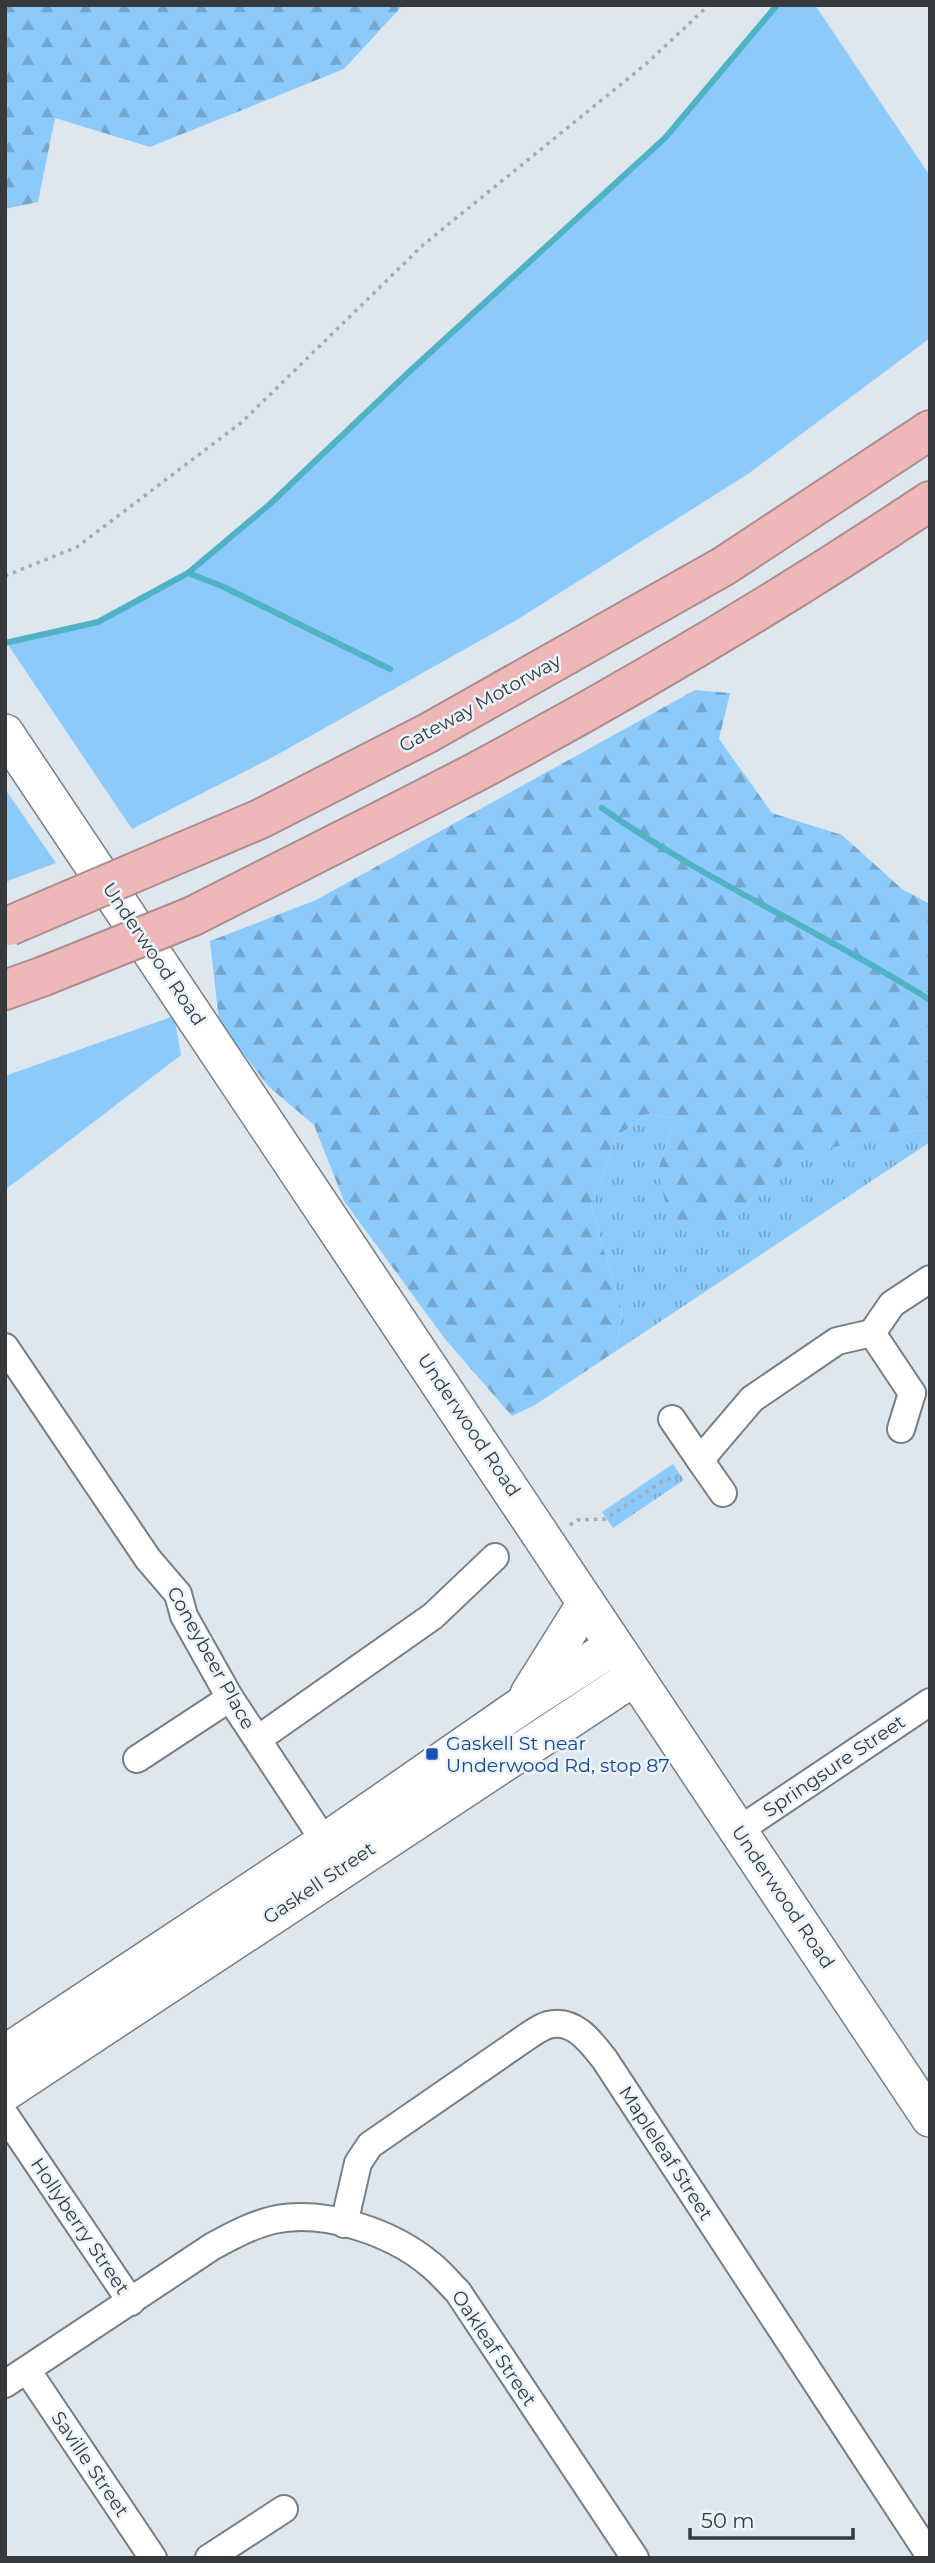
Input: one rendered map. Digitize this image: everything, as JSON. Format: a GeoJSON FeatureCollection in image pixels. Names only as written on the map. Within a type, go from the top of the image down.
{"type":"FeatureCollection","features":[{"type":"Feature","properties":{"kind":"highway","name":"Gateway Motorway"},"geometry":{"type":"LineString","coordinates":[[7,927],[260,819],[428,733],[724,566],[930,430]]}},
{"type":"Feature","properties":{"kind":"highway"},"geometry":{"type":"LineString","coordinates":[[5,990],[193,916],[475,772],[695,649],[866,544],[930,501]]}},
{"type":"Feature","properties":{"kind":"main road","name":"Underwood Road"},"geometry":{"type":"LineString","coordinates":[[5,733],[930,2118]]}},
{"type":"Feature","properties":{"kind":"main road","name":"Gaskell Street"},"geometry":{"type":"LineString","coordinates":[[524,1704],[586,1603]]}},
{"type":"Feature","properties":{"kind":"main road","name":"Gaskell Street"},"geometry":{"type":"LineString","coordinates":[[5,2092],[334,1854],[524,1704],[614,1646]]}},
{"type":"Feature","properties":{"kind":"main road","name":"Gaskell Street"},"geometry":{"type":"LineString","coordinates":[[5,2054],[634,1676]]}},
{"type":"Feature","properties":{"kind":"street"},"geometry":{"type":"LineString","coordinates":[[700,1460],[752,1399],[837,1341],[872,1333],[892,1304],[930,1279]]}},
{"type":"Feature","properties":{"kind":"street"},"geometry":{"type":"LineString","coordinates":[[872,1333],[921,1394],[901,1429]]}},
{"type":"Feature","properties":{"kind":"street","name":"Coneybeer Place"},"geometry":{"type":"LineString","coordinates":[[5,1348],[148,1559],[178,1594],[184,1616],[230,1698],[334,1854]]}},
{"type":"Feature","properties":{"kind":"street"},"geometry":{"type":"LineString","coordinates":[[672,1419],[723,1493]]}},
{"type":"Feature","properties":{"kind":"street"},"geometry":{"type":"LineString","coordinates":[[258,1739],[433,1616],[495,1557]]}},
{"type":"Feature","properties":{"kind":"street"},"geometry":{"type":"LineString","coordinates":[[137,1759],[230,1698]]}},
{"type":"Feature","properties":{"kind":"street","name":"Springsure Street"},"geometry":{"type":"LineString","coordinates":[[739,1830],[930,1702]]}},
{"type":"Feature","properties":{"kind":"street","name":"Mapleleaf Street"},"geometry":{"type":"LineString","coordinates":[[344,2224],[358,2163],[370,2145],[528,2036],[548,2025],[566,2025],[587,2037],[605,2060],[930,2556]]}},
{"type":"Feature","properties":{"kind":"street","name":"Hollyberry Street"},"geometry":{"type":"LineString","coordinates":[[5,2115],[131,2302]]}},
{"type":"Feature","properties":{"kind":"street","name":"Oakleaf Street"},"geometry":{"type":"LineString","coordinates":[[5,2384],[214,2246],[243,2230],[274,2220],[310,2217],[344,2224],[401,2245],[431,2265],[458,2292],[635,2558]]}},
{"type":"Feature","properties":{"kind":"street","name":"Saville Street"},"geometry":{"type":"LineString","coordinates":[[27,2370],[153,2558]]}},
{"type":"Feature","properties":{"kind":"street"},"geometry":{"type":"LineString","coordinates":[[209,2558],[284,2509]]}},
{"type":"Feature","properties":{"kind":"path"},"geometry":{"type":"LineString","coordinates":[[5,576],[77,547],[242,422],[423,245],[646,64],[709,5]]}},
{"type":"Feature","properties":{"kind":"path"},"geometry":{"type":"LineString","coordinates":[[569,1525],[577,1520],[605,1519],[663,1481],[679,1477],[700,1460]]}},
{"type":"Feature","properties":{"kind":"green space"},"geometry":{"type":"Polygon","coordinates":[[[5,5],[403,5],[344,69],[150,147],[55,118],[38,202],[5,209],[5,5]]]}},
{"type":"Feature","properties":{"kind":"green space"},"geometry":{"type":"Polygon","coordinates":[[[777,5],[815,5],[930,176],[930,338],[748,474],[515,621],[273,757],[132,829],[6,642],[98,622],[188,573],[270,504],[410,371],[665,138],[777,5]]]}},
{"type":"Feature","properties":{"kind":"green space"},"geometry":{"type":"Polygon","coordinates":[[[695,690],[730,693],[719,739],[772,813],[842,835],[902,889],[930,904],[930,1130],[895,1132],[787,1159],[735,1219],[671,1229],[658,1170],[674,1118],[646,1114],[615,1138],[591,1206],[622,1311],[616,1351],[535,1405],[512,1416],[445,1339],[344,1201],[314,1125],[268,1086],[219,1021],[210,941],[316,900],[695,690]]]}},
{"type":"Feature","properties":{"kind":"green space"},"geometry":{"type":"Polygon","coordinates":[[[5,789],[56,863],[5,882],[5,789]]]}},
{"type":"Feature","properties":{"kind":"green space"},"geometry":{"type":"Polygon","coordinates":[[[174,1016],[181,1055],[5,1190],[5,1076],[174,1016]]]}},
{"type":"Feature","properties":{"kind":"green space"},"geometry":{"type":"Polygon","coordinates":[[[646,1114],[674,1118],[658,1170],[735,1219],[786,1159],[895,1132],[930,1130],[930,1142],[616,1351],[622,1311],[591,1206],[615,1138],[646,1114]]]}},
{"type":"Feature","properties":{"kind":"green space"},"geometry":{"type":"Polygon","coordinates":[[[673,1464],[684,1480],[613,1528],[602,1512],[673,1464]]]}},
{"type":"Feature","properties":{"kind":"waterway"},"geometry":{"type":"LineString","coordinates":[[5,643],[98,622],[188,573],[270,504],[410,371],[665,138],[777,5]]}},
{"type":"Feature","properties":{"kind":"waterway"},"geometry":{"type":"LineString","coordinates":[[188,573],[224,587],[390,669]]}},
{"type":"Feature","properties":{"kind":"waterway"},"geometry":{"type":"LineString","coordinates":[[602,808],[682,859],[930,1000]]}},
{"type":"Feature","properties":{"kind":"place","name":"Gaskell St near Underwood Rd, stop 87"},"geometry":{"type":"Point","coordinates":[432,1754]}}]}
